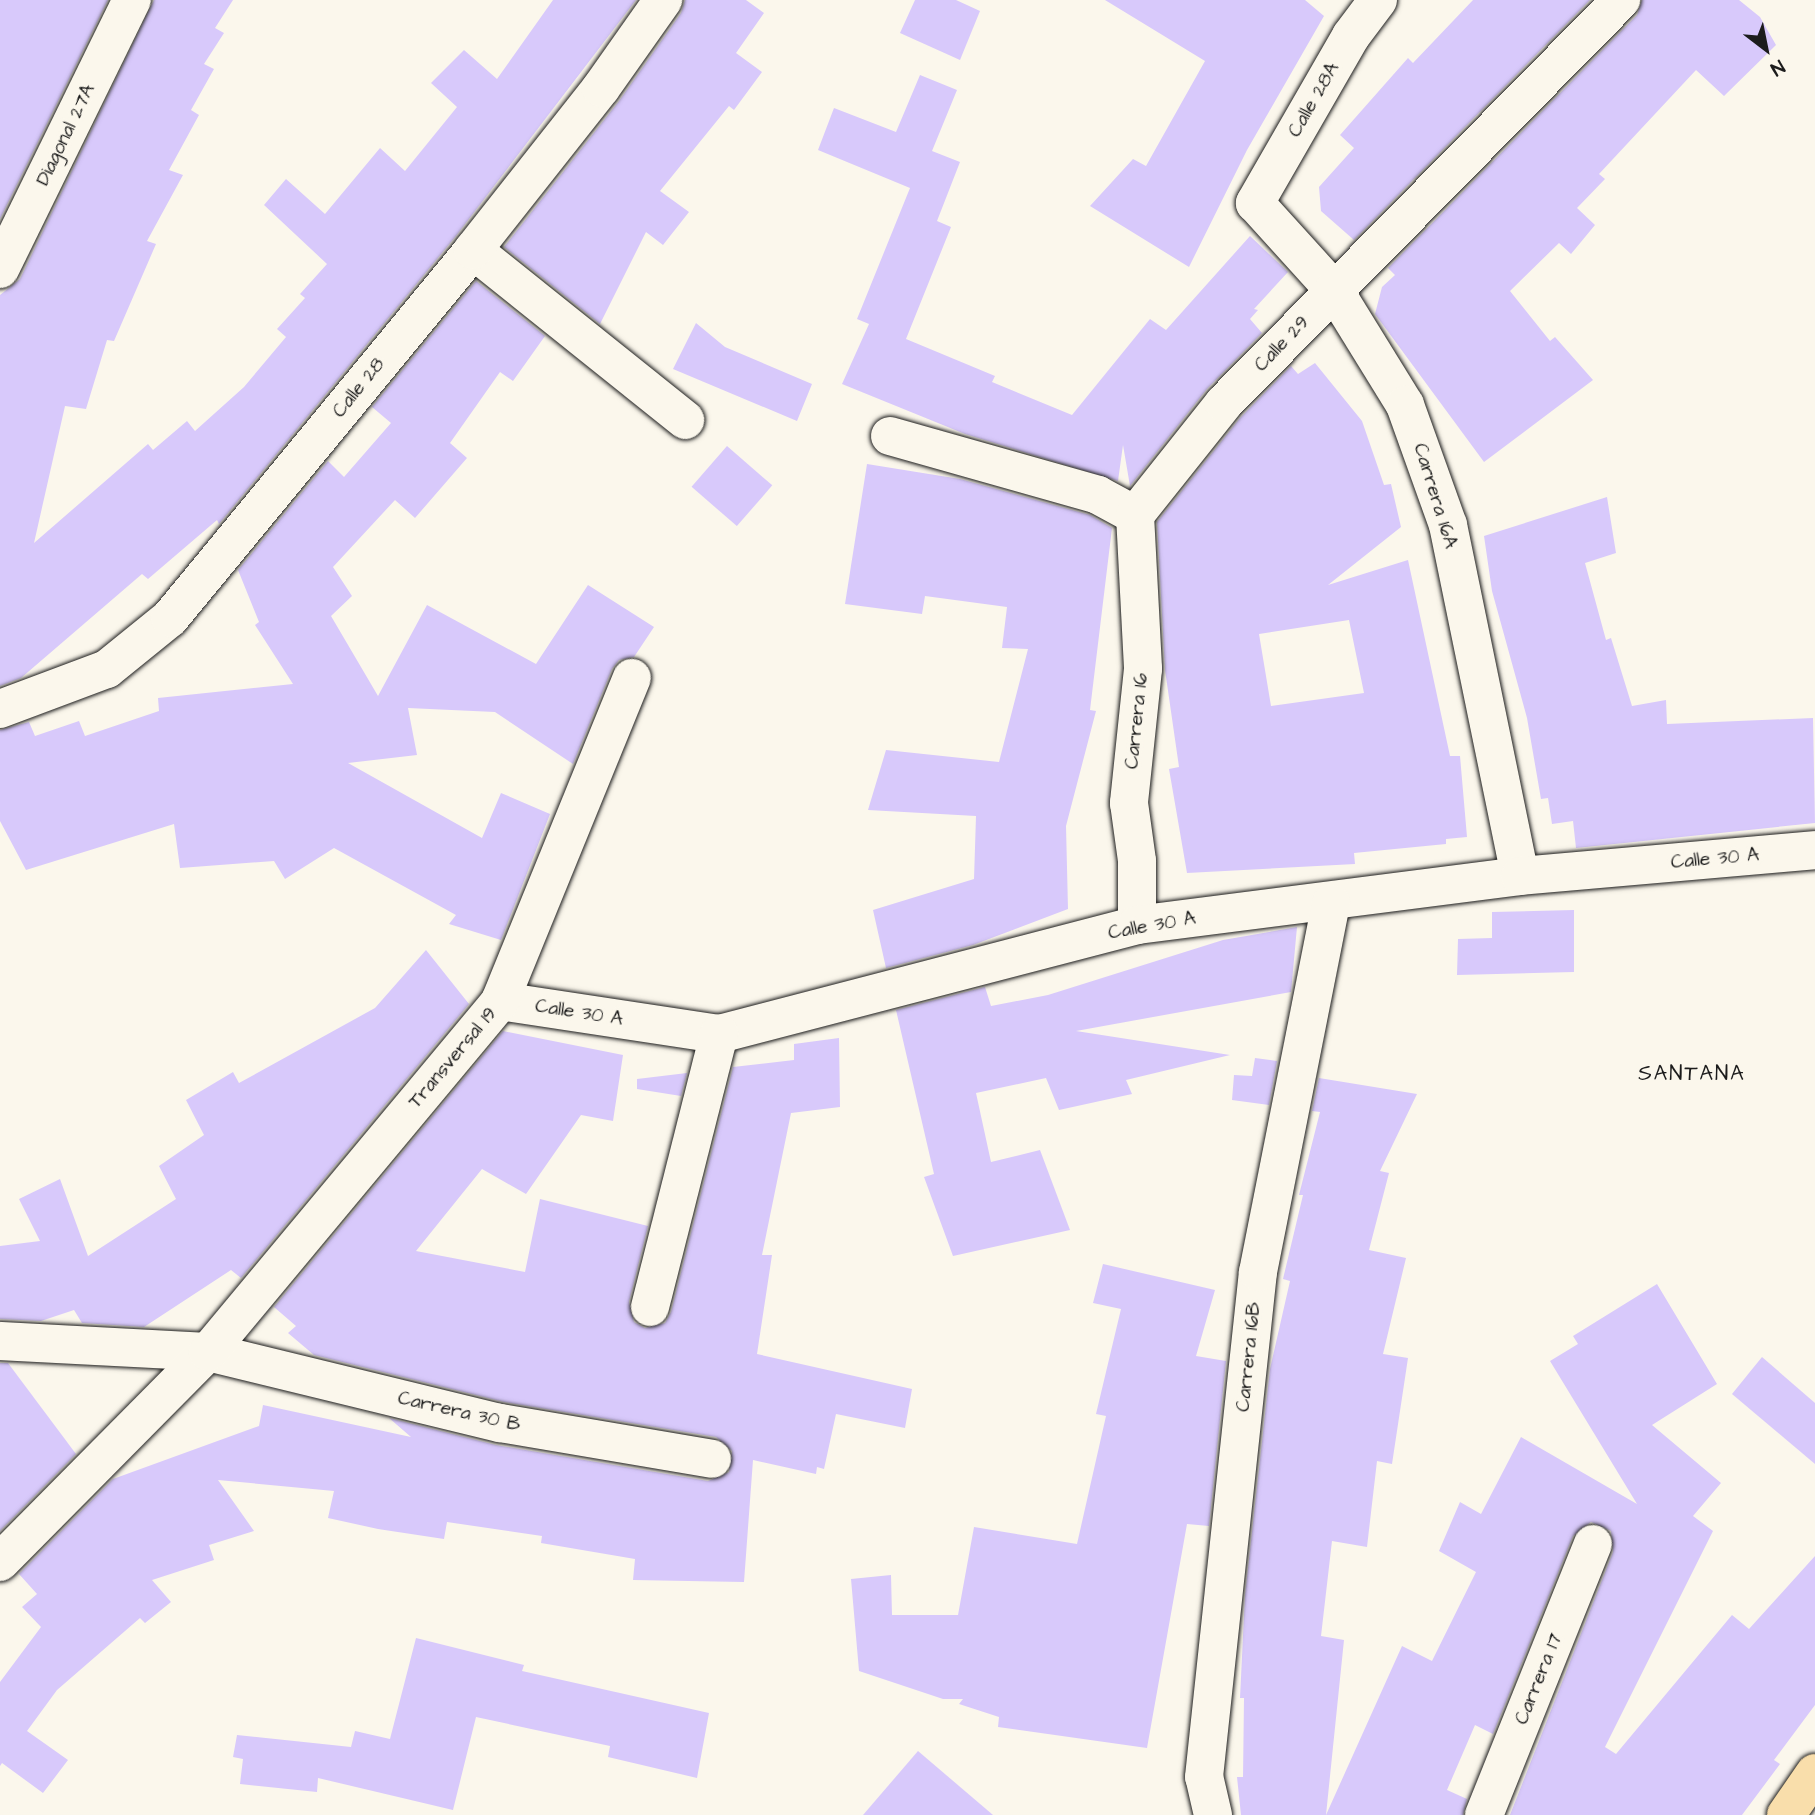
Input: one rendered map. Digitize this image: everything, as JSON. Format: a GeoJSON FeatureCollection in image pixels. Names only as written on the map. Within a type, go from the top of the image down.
{"type":"FeatureCollection","features":[{"type":"Feature","properties":{"kind":"main road"},"geometry":{"type":"LineString","coordinates":[[1786,1815],[1815,1773]]}},
{"type":"Feature","properties":{"kind":"street","name":"Diagonal 27A"},"geometry":{"type":"LineString","coordinates":[[0,269],[132,0]]}},
{"type":"Feature","properties":{"kind":"street","name":"Calle 28"},"geometry":{"type":"LineString","coordinates":[[0,709],[107,669],[170,618],[473,250],[601,88],[663,0]]}},
{"type":"Feature","properties":{"kind":"street","name":"Calle 28A"},"geometry":{"type":"LineString","coordinates":[[1255,203],[1351,36],[1378,0]]}},
{"type":"Feature","properties":{"kind":"street","name":"Calle 29"},"geometry":{"type":"LineString","coordinates":[[1135,515],[1224,403],[1621,0]]}},
{"type":"Feature","properties":{"kind":"street","name":"Carrera 16A"},"geometry":{"type":"LineString","coordinates":[[1255,203],[1334,290],[1405,405],[1448,525],[1520,876]]}},
{"type":"Feature","properties":{"kind":"street"},"geometry":{"type":"LineString","coordinates":[[473,250],[685,420]]}},
{"type":"Feature","properties":{"kind":"street"},"geometry":{"type":"LineString","coordinates":[[890,436],[1098,495],[1135,515]]}},
{"type":"Feature","properties":{"kind":"street","name":"Carrera 16"},"geometry":{"type":"LineString","coordinates":[[1135,515],[1143,669],[1129,803],[1137,861],[1137,925]]}},
{"type":"Feature","properties":{"kind":"street","name":"Transversal 19"},"geometry":{"type":"LineString","coordinates":[[0,1562],[208,1352],[500,1001],[632,678]]}},
{"type":"Feature","properties":{"kind":"street","name":"Calle 30 A"},"geometry":{"type":"LineString","coordinates":[[500,1001],[719,1034],[1137,925],[1331,903],[1520,876],[1815,850]]}},
{"type":"Feature","properties":{"kind":"street","name":"Carrera 16B"},"geometry":{"type":"LineString","coordinates":[[1213,1815],[1204,1777],[1258,1272],[1331,903]]}},
{"type":"Feature","properties":{"kind":"street"},"geometry":{"type":"LineString","coordinates":[[650,1307],[719,1034]]}},
{"type":"Feature","properties":{"kind":"street","name":"Carrera 30 B"},"geometry":{"type":"LineString","coordinates":[[0,1341],[208,1352],[500,1423],[712,1460]]}},
{"type":"Feature","properties":{"kind":"street","name":"Carrera 17"},"geometry":{"type":"LineString","coordinates":[[1484,1815],[1593,1544]]}},
{"type":"Feature","properties":{"kind":"building"},"geometry":{"type":"Polygon","coordinates":[[[0,0],[108,0],[0,219],[0,0]]]}},
{"type":"Feature","properties":{"kind":"building"},"geometry":{"type":"Polygon","coordinates":[[[154,0],[233,0],[215,28],[224,33],[204,64],[214,69],[191,110],[199,115],[169,170],[183,175],[147,241],[156,244],[114,341],[107,340],[86,409],[65,406],[34,543],[148,444],[153,450],[187,421],[195,431],[244,387],[286,337],[277,329],[305,298],[300,294],[327,264],[264,205],[286,179],[325,214],[380,148],[405,171],[457,107],[431,83],[464,50],[497,79],[553,0],[636,0],[456,236],[219,524],[217,520],[148,579],[142,574],[21,678],[0,686],[0,295],[20,279],[154,0]]]}},
{"type":"Feature","properties":{"kind":"building"},"geometry":{"type":"Polygon","coordinates":[[[685,0],[746,0],[764,13],[736,53],[762,72],[734,110],[729,106],[660,191],[689,212],[663,245],[646,232],[600,324],[504,247],[619,101],[681,13],[685,0]]]}},
{"type":"Feature","properties":{"kind":"building"},"geometry":{"type":"Polygon","coordinates":[[[915,0],[956,0],[980,11],[960,60],[900,33],[915,0]]]}},
{"type":"Feature","properties":{"kind":"building"},"geometry":{"type":"Polygon","coordinates":[[[1105,0],[1305,0],[1324,16],[1247,150],[1189,267],[1090,206],[1133,159],[1146,166],[1205,61],[1105,0]]]}},
{"type":"Feature","properties":{"kind":"building"},"geometry":{"type":"Polygon","coordinates":[[[1473,0],[1590,0],[1354,240],[1321,211],[1319,187],[1354,148],[1340,135],[1408,58],[1413,63],[1473,0]]]}},
{"type":"Feature","properties":{"kind":"building"},"geometry":{"type":"Polygon","coordinates":[[[1642,0],[1739,0],[1760,17],[1776,45],[1724,96],[1696,70],[1599,174],[1605,179],[1577,208],[1595,225],[1571,254],[1559,243],[1510,291],[1550,341],[1555,337],[1593,380],[1484,462],[1375,314],[1382,287],[1395,275],[1388,268],[1637,15],[1642,0]]]}},
{"type":"Feature","properties":{"kind":"building"},"geometry":{"type":"Polygon","coordinates":[[[920,75],[957,90],[932,151],[960,162],[937,221],[951,227],[906,339],[995,376],[992,382],[1072,415],[1150,319],[1166,330],[1250,236],[1288,272],[1254,309],[1258,310],[1250,319],[1262,333],[1207,389],[1130,486],[1123,445],[1118,481],[965,434],[842,384],[869,324],[857,319],[910,188],[818,150],[834,108],[896,132],[920,75]]]}},
{"type":"Feature","properties":{"kind":"building"},"geometry":{"type":"Polygon","coordinates":[[[476,281],[545,336],[513,381],[500,372],[450,443],[467,458],[415,518],[395,500],[333,567],[352,596],[331,616],[378,696],[427,605],[536,664],[588,585],[654,627],[634,657],[619,660],[612,669],[573,764],[495,712],[408,708],[417,755],[348,763],[482,838],[501,793],[550,814],[501,940],[449,924],[456,915],[334,848],[285,879],[274,861],[180,868],[174,824],[26,870],[0,821],[0,730],[29,722],[35,736],[79,721],[85,736],[159,711],[158,698],[293,684],[255,625],[259,622],[238,570],[328,461],[344,477],[391,423],[372,407],[476,281]]]}},
{"type":"Feature","properties":{"kind":"building"},"geometry":{"type":"Polygon","coordinates":[[[696,323],[725,347],[812,384],[797,421],[673,369],[696,323]]]}},
{"type":"Feature","properties":{"kind":"building"},"geometry":{"type":"Polygon","coordinates":[[[1315,363],[1362,421],[1384,485],[1391,484],[1401,527],[1328,585],[1408,560],[1450,756],[1460,756],[1467,837],[1446,839],[1446,844],[1354,853],[1355,864],[1187,873],[1169,769],[1179,767],[1165,670],[1157,522],[1240,418],[1291,366],[1298,374],[1315,363]],[[1349,620],[1259,634],[1271,706],[1364,693],[1349,620]]]}},
{"type":"Feature","properties":{"kind":"building"},"geometry":{"type":"Polygon","coordinates":[[[727,446],[772,485],[737,526],[692,487],[727,446]]]}},
{"type":"Feature","properties":{"kind":"building"},"geometry":{"type":"Polygon","coordinates":[[[867,464],[960,479],[1090,515],[1112,528],[1090,710],[1096,711],[1066,826],[1068,909],[973,945],[886,968],[873,910],[974,879],[976,816],[868,810],[886,750],[999,762],[1028,649],[1002,648],[1007,607],[925,596],[922,614],[845,604],[867,464]]]}},
{"type":"Feature","properties":{"kind":"building"},"geometry":{"type":"Polygon","coordinates":[[[1607,497],[1616,553],[1585,563],[1606,640],[1611,638],[1632,706],[1666,700],[1667,724],[1813,718],[1815,823],[1576,848],[1573,821],[1552,824],[1548,798],[1541,799],[1527,718],[1492,591],[1484,536],[1607,497]]]}},
{"type":"Feature","properties":{"kind":"building"},"geometry":{"type":"Polygon","coordinates":[[[1574,910],[1574,972],[1457,975],[1458,939],[1492,938],[1492,912],[1574,910]]]}},
{"type":"Feature","properties":{"kind":"building"},"geometry":{"type":"Polygon","coordinates":[[[1297,927],[1291,992],[1076,1031],[1230,1055],[1126,1080],[1132,1094],[1059,1110],[1046,1078],[976,1093],[991,1162],[1040,1150],[1070,1230],[953,1256],[924,1177],[934,1174],[896,1010],[985,987],[991,1006],[1048,995],[1223,940],[1297,927]]]}},
{"type":"Feature","properties":{"kind":"building"},"geometry":{"type":"Polygon","coordinates":[[[426,950],[469,1004],[241,1278],[231,1270],[144,1327],[82,1323],[74,1310],[41,1321],[0,1319],[0,1246],[40,1241],[19,1199],[60,1179],[88,1256],[176,1199],[159,1166],[204,1135],[186,1100],[233,1072],[239,1083],[375,1008],[426,950]]]}},
{"type":"Feature","properties":{"kind":"building"},"geometry":{"type":"Polygon","coordinates":[[[503,1031],[623,1055],[613,1121],[581,1115],[526,1194],[482,1169],[416,1251],[525,1272],[540,1199],[648,1226],[629,1302],[634,1322],[645,1328],[665,1323],[671,1312],[733,1067],[794,1060],[794,1044],[839,1038],[840,1107],[791,1113],[762,1255],[772,1255],[757,1354],[912,1389],[905,1428],[836,1414],[824,1469],[817,1467],[816,1474],[753,1460],[744,1582],[633,1580],[635,1559],[541,1543],[542,1536],[447,1522],[444,1539],[378,1529],[328,1518],[334,1491],[218,1480],[254,1531],[209,1545],[214,1560],[152,1580],[171,1602],[145,1623],[140,1618],[57,1690],[27,1731],[68,1760],[43,1793],[2,1763],[0,1766],[0,1682],[41,1627],[22,1607],[37,1594],[19,1574],[113,1479],[259,1426],[263,1405],[411,1437],[389,1418],[496,1445],[708,1481],[729,1472],[732,1451],[716,1437],[504,1402],[314,1355],[288,1333],[296,1326],[274,1307],[503,1031]]]}},
{"type":"Feature","properties":{"kind":"building"},"geometry":{"type":"Polygon","coordinates":[[[1255,1058],[1277,1061],[1269,1105],[1232,1100],[1234,1075],[1252,1076],[1255,1058]]]}},
{"type":"Feature","properties":{"kind":"building"},"geometry":{"type":"Polygon","coordinates":[[[687,1073],[681,1096],[637,1089],[637,1079],[687,1073]]]}},
{"type":"Feature","properties":{"kind":"building"},"geometry":{"type":"Polygon","coordinates":[[[1319,1078],[1417,1094],[1380,1171],[1389,1173],[1369,1250],[1406,1258],[1383,1354],[1408,1358],[1392,1464],[1377,1461],[1367,1547],[1332,1541],[1321,1636],[1344,1640],[1326,1815],[1241,1815],[1237,1777],[1243,1777],[1244,1698],[1240,1698],[1245,1595],[1270,1369],[1290,1281],[1283,1279],[1303,1195],[1299,1195],[1320,1112],[1312,1111],[1319,1078]]]}},
{"type":"Feature","properties":{"kind":"building"},"geometry":{"type":"Polygon","coordinates":[[[1103,1264],[1215,1290],[1196,1356],[1226,1361],[1209,1526],[1187,1524],[1147,1748],[998,1727],[999,1717],[959,1704],[963,1699],[943,1699],[859,1671],[851,1579],[891,1575],[892,1615],[958,1615],[974,1527],[1077,1544],[1106,1416],[1096,1414],[1121,1309],[1093,1303],[1103,1264]]]}},
{"type":"Feature","properties":{"kind":"building"},"geometry":{"type":"Polygon","coordinates":[[[1657,1284],[1717,1384],[1652,1425],[1721,1483],[1693,1516],[1713,1531],[1605,1747],[1616,1754],[1732,1615],[1749,1629],[1815,1556],[1815,1705],[1774,1760],[1780,1764],[1742,1815],[1510,1815],[1613,1552],[1611,1531],[1591,1522],[1573,1536],[1493,1734],[1475,1725],[1447,1790],[1467,1799],[1463,1815],[1326,1815],[1402,1646],[1432,1661],[1476,1572],[1439,1551],[1460,1502],[1481,1514],[1521,1437],[1637,1504],[1550,1361],[1578,1344],[1573,1336],[1657,1284]]]}},
{"type":"Feature","properties":{"kind":"building"},"geometry":{"type":"Polygon","coordinates":[[[1762,1357],[1815,1403],[1815,1464],[1732,1394],[1762,1357]]]}},
{"type":"Feature","properties":{"kind":"building"},"geometry":{"type":"Polygon","coordinates":[[[0,1363],[8,1363],[76,1454],[0,1531],[0,1363]]]}},
{"type":"Feature","properties":{"kind":"building"},"geometry":{"type":"Polygon","coordinates":[[[416,1638],[524,1665],[522,1671],[709,1713],[697,1778],[608,1757],[610,1746],[476,1717],[453,1810],[318,1778],[317,1792],[240,1784],[243,1759],[233,1757],[237,1735],[351,1747],[355,1731],[390,1739],[416,1638]]]}},
{"type":"Feature","properties":{"kind":"building"},"geometry":{"type":"Polygon","coordinates":[[[918,1751],[993,1815],[863,1815],[918,1751]]]}},
{"type":"Feature","properties":{"kind":"district","name":"SANTANA"},"geometry":{"type":"Point","coordinates":[1692,1074]}}]}
